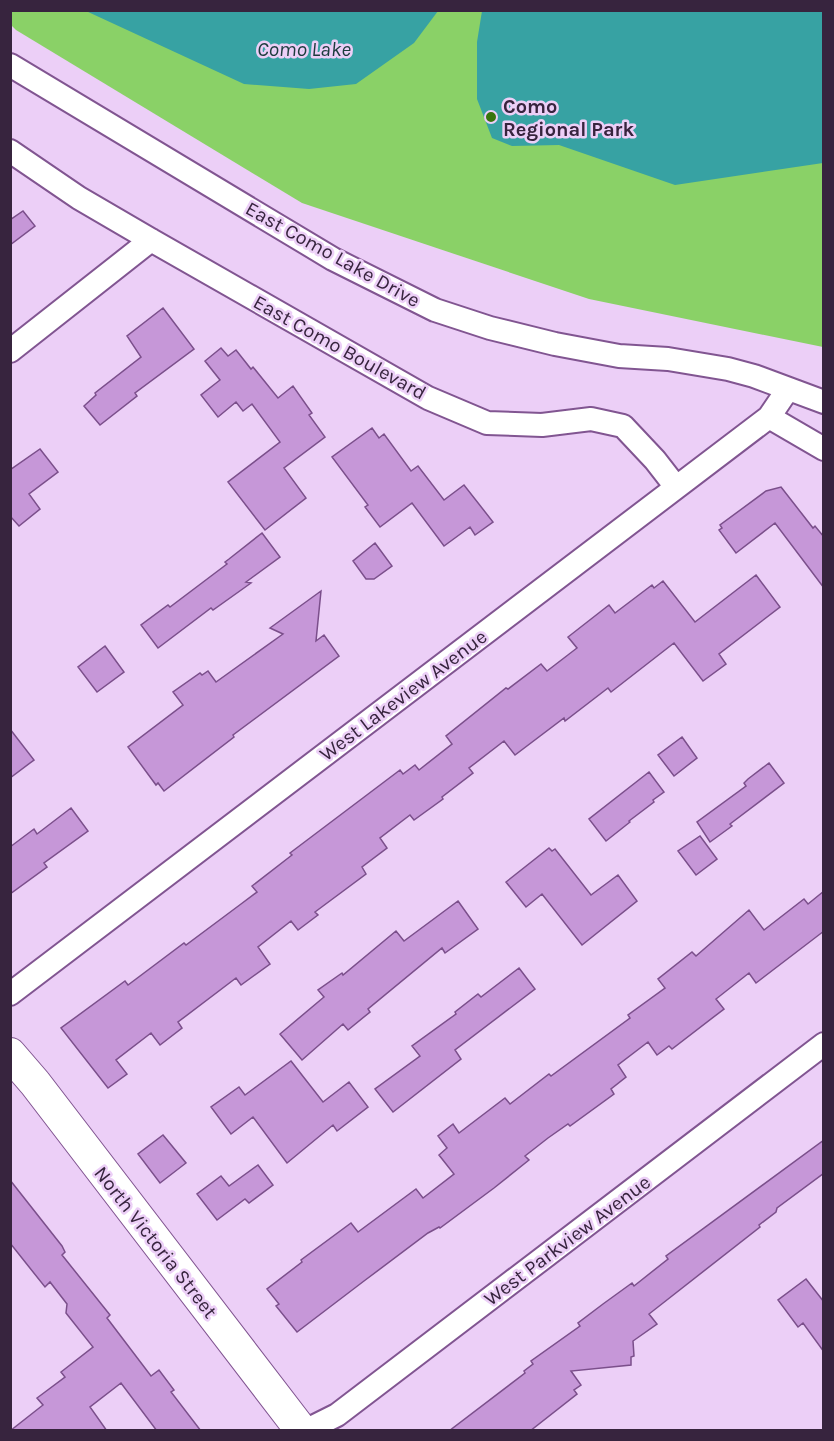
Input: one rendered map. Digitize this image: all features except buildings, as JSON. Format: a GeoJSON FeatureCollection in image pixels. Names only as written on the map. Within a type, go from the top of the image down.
{"type":"FeatureCollection","features":[{"type":"Feature","properties":{"kind":"street","name":"East Como Lake Drive"},"geometry":{"type":"LineString","coordinates":[[10,65],[333,259],[435,310],[490,328],[555,344],[619,356],[668,359],[728,369],[824,402]]}},
{"type":"Feature","properties":{"kind":"street","name":"East Como Boulevard"},"geometry":{"type":"LineString","coordinates":[[10,151],[79,198],[428,398],[487,423],[542,425],[591,419],[623,426],[655,460],[676,487]]}},
{"type":"Feature","properties":{"kind":"street"},"geometry":{"type":"LineString","coordinates":[[10,351],[151,240]]}},
{"type":"Feature","properties":{"kind":"street","name":"West Lakeview Avenue"},"geometry":{"type":"LineString","coordinates":[[10,994],[769,417],[788,389]]}},
{"type":"Feature","properties":{"kind":"street"},"geometry":{"type":"LineString","coordinates":[[769,417],[824,449]]}},
{"type":"Feature","properties":{"kind":"street","name":"West Parkview Avenue"},"geometry":{"type":"LineString","coordinates":[[307,1431],[338,1415],[824,1044]]}},
{"type":"Feature","properties":{"kind":"street","name":"North Victoria Street"},"geometry":{"type":"LineString","coordinates":[[10,1054],[35,1083],[301,1431]]}},
{"type":"Feature","properties":{"kind":"green space","name":"Como Regional Park"},"geometry":{"type":"Polygon","coordinates":[[[11,10],[823,11],[823,347],[589,299],[302,203],[16,30],[11,25],[11,10]]]}},
{"type":"Feature","properties":{"kind":"water","name":"Como Lake"},"geometry":{"type":"Polygon","coordinates":[[[86,11],[438,11],[414,43],[356,84],[309,89],[244,84],[86,11]]]}},
{"type":"Feature","properties":{"kind":"water"},"geometry":{"type":"Polygon","coordinates":[[[482,11],[823,11],[823,163],[675,185],[559,145],[512,146],[492,138],[477,99],[477,42],[482,11]]]}},
{"type":"Feature","properties":{"kind":"place","name":"Como Regional Park"},"geometry":{"type":"Point","coordinates":[491,117]}}]}
